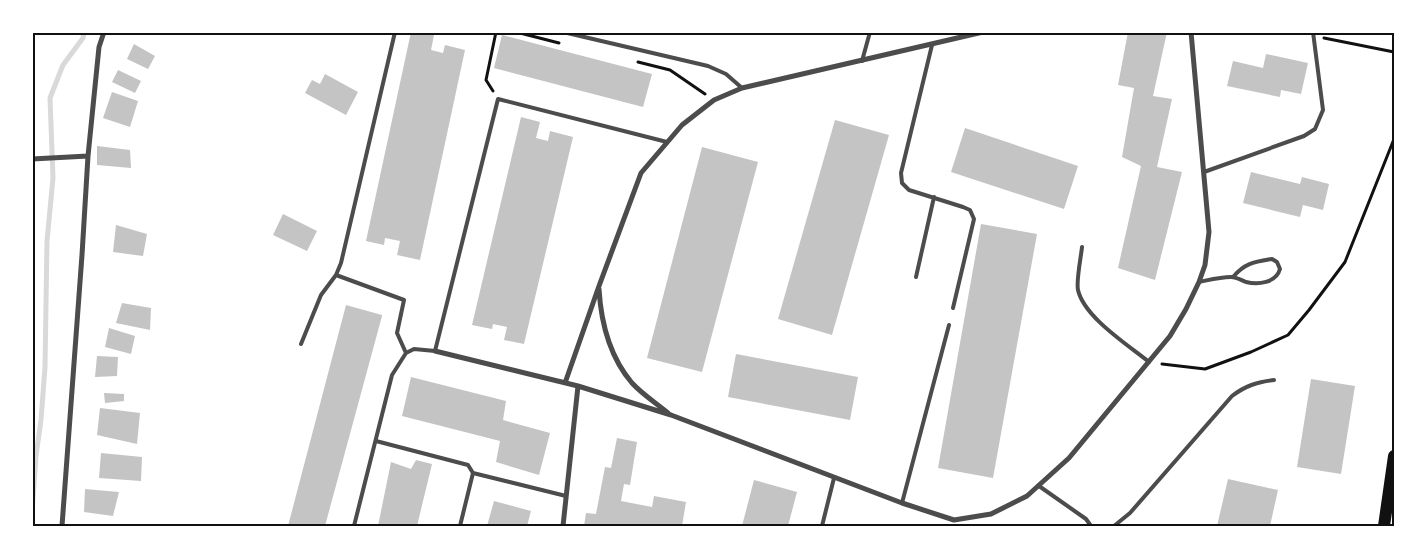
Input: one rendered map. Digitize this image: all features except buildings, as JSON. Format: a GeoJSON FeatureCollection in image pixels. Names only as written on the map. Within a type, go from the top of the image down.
{"type":"FeatureCollection","features":[{"type":"Feature","properties":{"kind":"main road"},"geometry":{"type":"LineString","coordinates":[[1384,526],[1394,456]]}},
{"type":"Feature","properties":{"kind":"street"},"geometry":{"type":"LineString","coordinates":[[62,526],[88,156],[100,47],[104,32]]}},
{"type":"Feature","properties":{"kind":"street"},"geometry":{"type":"LineString","coordinates":[[565,383],[641,173],[682,125],[714,100],[742,88],[983,32]]}},
{"type":"Feature","properties":{"kind":"street"},"geometry":{"type":"LineString","coordinates":[[435,352],[578,386],[671,415],[834,478],[954,520],[991,514],[1027,496],[1069,458],[1170,336],[1199,282],[1205,265],[1209,232],[1191,32]]}},
{"type":"Feature","properties":{"kind":"street"},"geometry":{"type":"LineString","coordinates":[[32,159],[88,156]]}},
{"type":"Feature","properties":{"kind":"street"},"geometry":{"type":"LineString","coordinates":[[599,286],[600,312],[608,344],[619,365],[633,384],[671,415]]}},
{"type":"Feature","properties":{"kind":"street"},"geometry":{"type":"LineString","coordinates":[[563,526],[578,386]]}},
{"type":"Feature","properties":{"kind":"street"},"geometry":{"type":"LineString","coordinates":[[953,526],[954,520]]}},
{"type":"Feature","properties":{"kind":"lane"},"geometry":{"type":"LineString","coordinates":[[301,344],[321,295],[336,275],[342,263],[395,32]]}},
{"type":"Feature","properties":{"kind":"lane"},"geometry":{"type":"LineString","coordinates":[[563,32],[708,66],[726,74],[742,88]]}},
{"type":"Feature","properties":{"kind":"lane"},"geometry":{"type":"LineString","coordinates":[[862,61],[870,32]]}},
{"type":"Feature","properties":{"kind":"lane"},"geometry":{"type":"LineString","coordinates":[[964,32],[972,35]]}},
{"type":"Feature","properties":{"kind":"lane"},"geometry":{"type":"LineString","coordinates":[[1204,172],[1304,136],[1315,129],[1322,110],[1314,34]]}},
{"type":"Feature","properties":{"kind":"lane"},"geometry":{"type":"LineString","coordinates":[[932,45],[902,173],[902,184],[909,190],[970,210],[974,219],[953,308]]}},
{"type":"Feature","properties":{"kind":"lane"},"geometry":{"type":"LineString","coordinates":[[354,526],[392,376],[406,353],[414,349],[435,352],[498,99],[667,142]]}},
{"type":"Feature","properties":{"kind":"lane"},"geometry":{"type":"LineString","coordinates":[[916,277],[934,197]]}},
{"type":"Feature","properties":{"kind":"lane"},"geometry":{"type":"LineString","coordinates":[[1082,247],[1078,289],[1085,304],[1098,320],[1149,362]]}},
{"type":"Feature","properties":{"kind":"lane"},"geometry":{"type":"LineString","coordinates":[[1199,282],[1233,277],[1260,284],[1272,280],[1280,269],[1272,259],[1266,260],[1242,267],[1233,277]]}},
{"type":"Feature","properties":{"kind":"lane"},"geometry":{"type":"LineString","coordinates":[[336,275],[404,300],[397,332],[406,353]]}},
{"type":"Feature","properties":{"kind":"lane"},"geometry":{"type":"LineString","coordinates":[[902,503],[949,325]]}},
{"type":"Feature","properties":{"kind":"lane"},"geometry":{"type":"LineString","coordinates":[[1114,526],[1130,513],[1232,396],[1247,386],[1258,382],[1274,380]]}},
{"type":"Feature","properties":{"kind":"lane"},"geometry":{"type":"LineString","coordinates":[[376,441],[468,465],[473,473],[566,496]]}},
{"type":"Feature","properties":{"kind":"lane"},"geometry":{"type":"LineString","coordinates":[[460,526],[473,473]]}},
{"type":"Feature","properties":{"kind":"lane"},"geometry":{"type":"LineString","coordinates":[[822,526],[834,478]]}},
{"type":"Feature","properties":{"kind":"lane"},"geometry":{"type":"LineString","coordinates":[[1038,486],[1086,519],[1091,526]]}},
{"type":"Feature","properties":{"kind":"path"},"geometry":{"type":"LineString","coordinates":[[496,32],[486,80],[498,99]]}},
{"type":"Feature","properties":{"kind":"path"},"geometry":{"type":"LineString","coordinates":[[516,32],[564,44]]}},
{"type":"Feature","properties":{"kind":"path"},"geometry":{"type":"LineString","coordinates":[[1314,34],[1394,52]]}},
{"type":"Feature","properties":{"kind":"path"},"geometry":{"type":"LineString","coordinates":[[631,61],[670,70],[714,100]]}},
{"type":"Feature","properties":{"kind":"path"},"geometry":{"type":"LineString","coordinates":[[1149,362],[1205,369],[1251,352],[1288,335],[1345,262],[1394,139]]}},
{"type":"Feature","properties":{"kind":"waterway"},"geometry":{"type":"LineString","coordinates":[[32,512],[45,367],[47,241],[53,178],[50,98],[63,65],[83,38],[84,32]]}}]}
